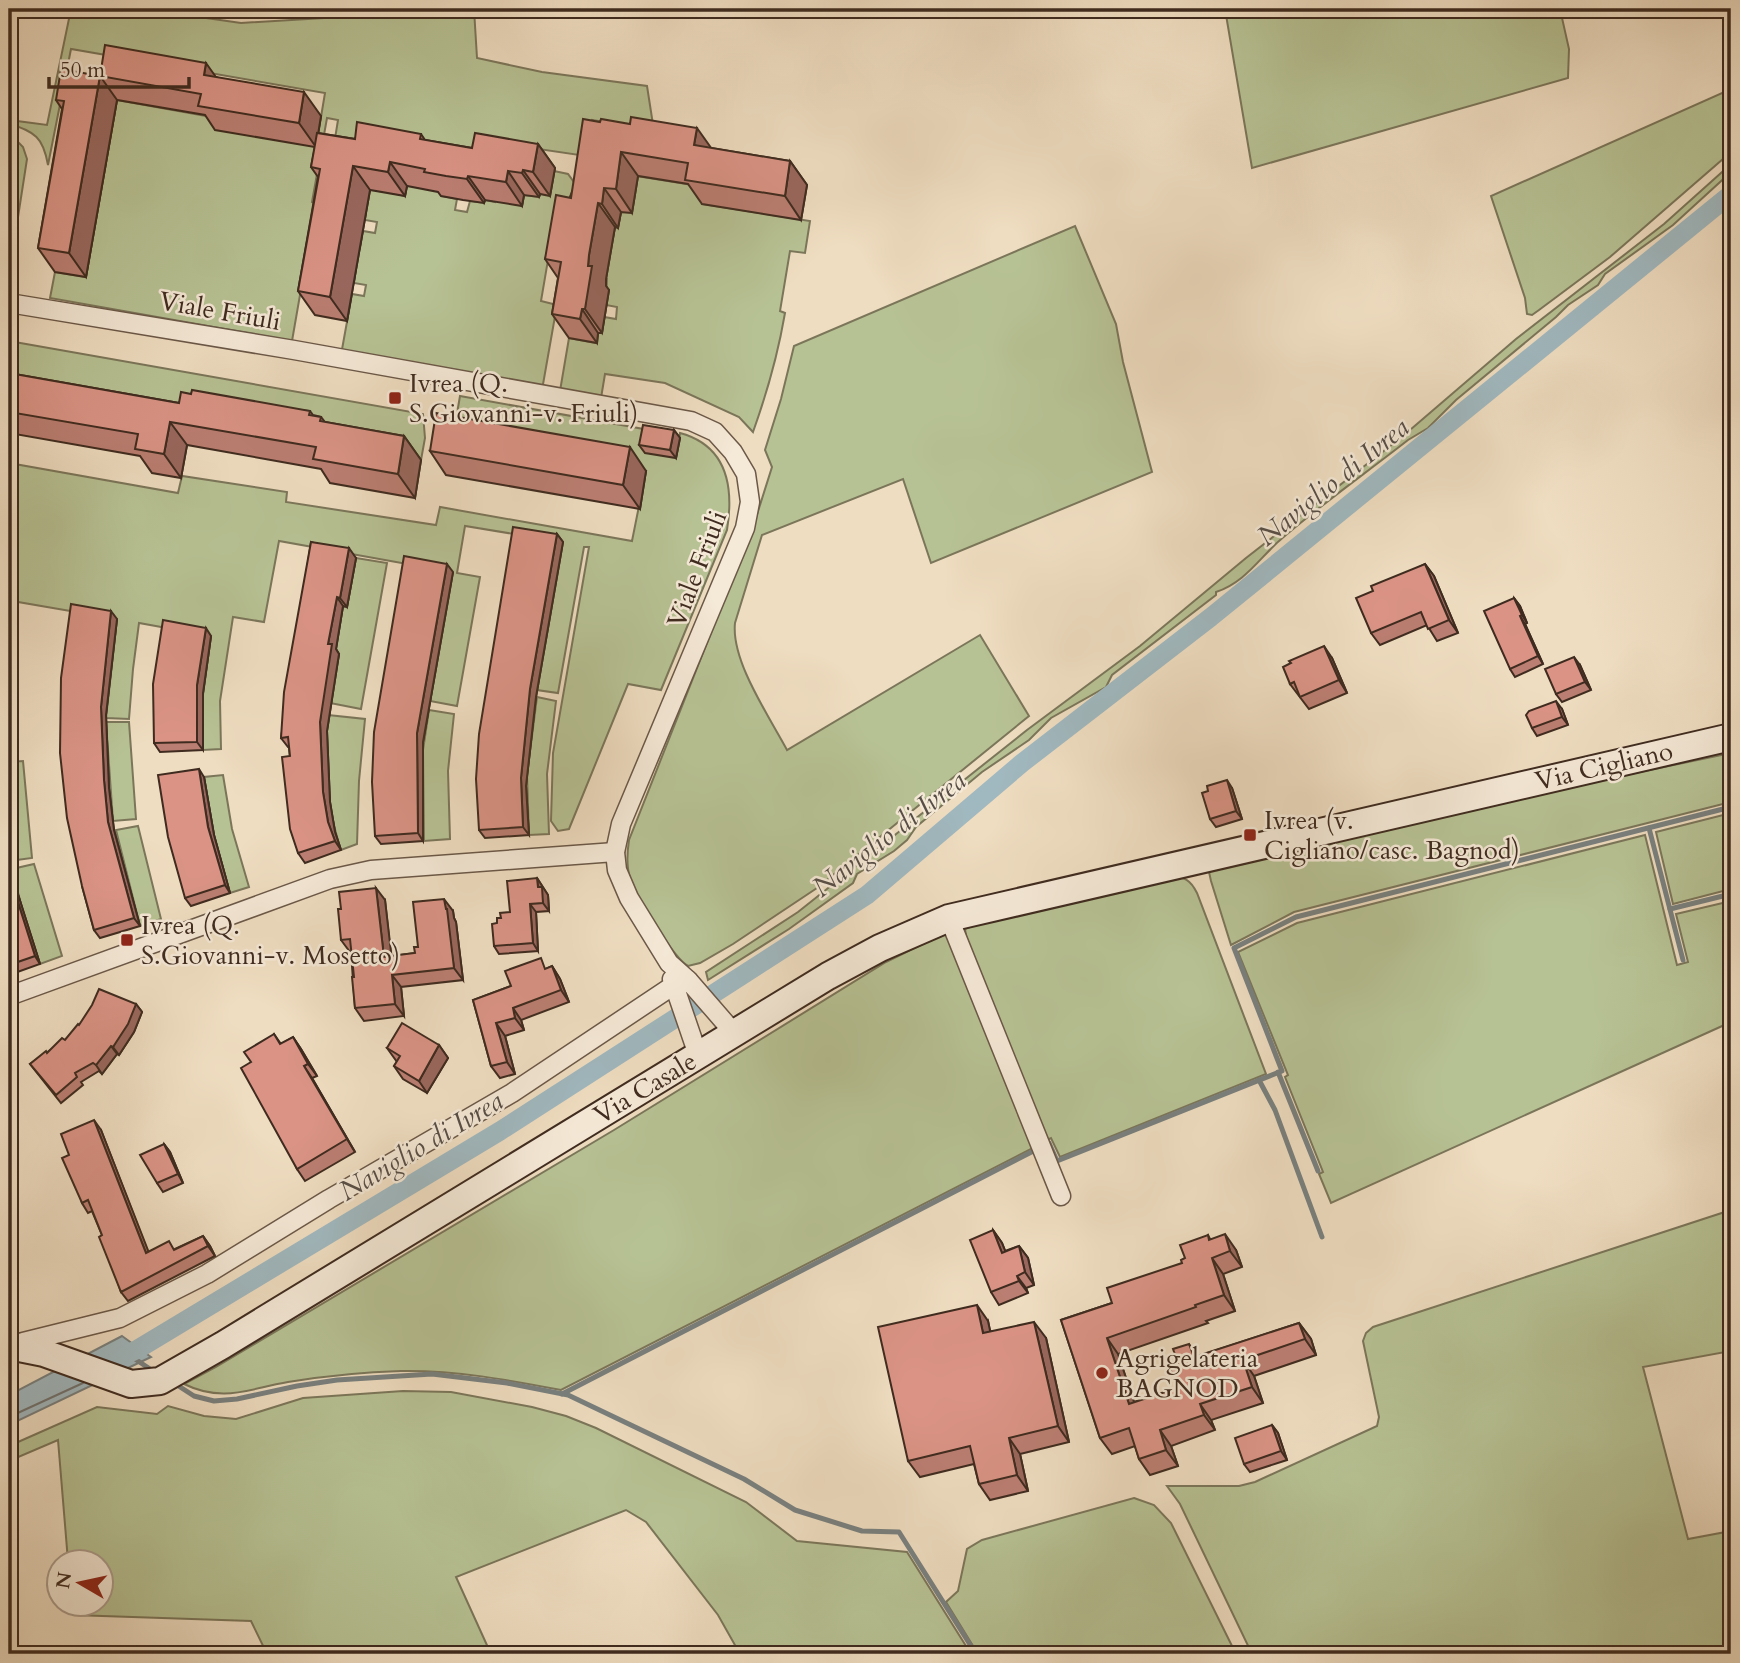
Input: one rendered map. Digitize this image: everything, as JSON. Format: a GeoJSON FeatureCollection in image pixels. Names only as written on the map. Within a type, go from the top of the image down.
{"type":"FeatureCollection","features":[{"type":"Feature","properties":{"kind":"main road","name":"Via Cigliano"},"geometry":{"type":"LineString","coordinates":[[1189,861],[1731,737]]}},
{"type":"Feature","properties":{"kind":"main road","name":"Via Casale"},"geometry":{"type":"LineString","coordinates":[[9,1346],[44,1353],[131,1384],[160,1381],[698,1055],[727,1024],[880,948],[949,918],[1189,861]]}},
{"type":"Feature","properties":{"kind":"street","name":"Viale Friuli"},"geometry":{"type":"LineString","coordinates":[[9,303],[294,350],[691,421],[715,432],[733,452],[746,474],[750,502],[745,528],[621,824],[615,852],[623,885],[681,984],[698,1055]]}},
{"type":"Feature","properties":{"kind":"street"},"geometry":{"type":"LineString","coordinates":[[9,996],[330,879],[371,870],[615,852]]}},
{"type":"Feature","properties":{"kind":"street"},"geometry":{"type":"LineString","coordinates":[[949,918],[1061,1196]]}},
{"type":"Feature","properties":{"kind":"street","name":"Viale Friuli"},"geometry":{"type":"LineString","coordinates":[[681,984],[727,1024]]}},
{"type":"Feature","properties":{"kind":"street"},"geometry":{"type":"LineString","coordinates":[[9,1346],[120,1318],[185,1286],[394,1160],[497,1103],[668,989],[681,984]]}},
{"type":"Feature","properties":{"kind":"green space"},"geometry":{"type":"Polygon","coordinates":[[[71,9],[143,9],[241,23],[474,9],[477,58],[542,72],[647,86],[654,131],[592,120],[579,155],[484,141],[466,155],[333,151],[338,120],[327,118],[312,202],[316,203],[292,341],[50,298],[55,272],[86,277],[117,100],[217,118],[316,147],[325,93],[71,49],[48,165],[43,148],[36,137],[9,123],[9,120],[47,125],[71,9]]]}},
{"type":"Feature","properties":{"kind":"green space"},"geometry":{"type":"Polygon","coordinates":[[[1225,9],[1560,9],[1569,49],[1568,78],[1252,168],[1225,9]]]}},
{"type":"Feature","properties":{"kind":"green space"},"geometry":{"type":"Polygon","coordinates":[[[1731,89],[1731,152],[1610,257],[1532,315],[1527,314],[1525,298],[1491,196],[1731,89]]]}},
{"type":"Feature","properties":{"kind":"green space"},"geometry":{"type":"Polygon","coordinates":[[[9,133],[23,147],[27,159],[16,230],[9,228],[9,205],[16,164],[15,156],[9,149],[9,133]]]}},
{"type":"Feature","properties":{"kind":"green space"},"geometry":{"type":"Polygon","coordinates":[[[1731,164],[1731,172],[1673,225],[1605,274],[1598,285],[1568,305],[1456,400],[1428,428],[1408,440],[1279,541],[1243,577],[1216,592],[1216,595],[1112,675],[1106,687],[1051,718],[1029,740],[982,772],[916,827],[907,840],[894,851],[857,874],[853,883],[789,929],[708,980],[706,972],[798,912],[1027,730],[1140,646],[1246,558],[1403,436],[1516,339],[1664,224],[1731,164]]]}},
{"type":"Feature","properties":{"kind":"green space"},"geometry":{"type":"Polygon","coordinates":[[[554,171],[568,174],[576,185],[573,198],[556,213],[541,301],[557,305],[542,390],[341,355],[352,294],[364,296],[366,285],[354,283],[356,268],[352,267],[363,231],[375,233],[377,222],[365,220],[369,174],[393,193],[405,196],[407,184],[442,192],[442,196],[457,199],[455,210],[467,212],[470,201],[495,202],[497,190],[522,206],[524,195],[539,197],[554,171]]]}},
{"type":"Feature","properties":{"kind":"green space"},"geometry":{"type":"Polygon","coordinates":[[[624,174],[705,187],[702,204],[810,221],[805,253],[790,251],[780,311],[785,313],[782,328],[772,373],[753,432],[739,417],[665,383],[605,374],[601,398],[560,391],[569,338],[596,343],[598,333],[602,333],[604,317],[616,319],[617,307],[606,305],[607,279],[595,277],[615,227],[618,227],[621,212],[632,213],[624,174]]]}},
{"type":"Feature","properties":{"kind":"green space"},"geometry":{"type":"Polygon","coordinates":[[[1075,226],[1116,324],[1123,362],[1152,472],[931,563],[903,479],[762,535],[735,623],[735,638],[745,671],[787,750],[980,635],[1029,716],[817,888],[733,944],[700,963],[688,966],[665,939],[630,878],[627,864],[629,840],[754,524],[772,467],[765,450],[794,346],[1075,226]]]}},
{"type":"Feature","properties":{"kind":"green space"},"geometry":{"type":"Polygon","coordinates":[[[9,341],[423,414],[425,438],[421,460],[196,427],[9,393],[9,341]]]}},
{"type":"Feature","properties":{"kind":"green space"},"geometry":{"type":"Polygon","coordinates":[[[460,396],[649,430],[676,458],[680,433],[709,448],[718,458],[728,484],[727,530],[661,690],[628,684],[569,829],[558,831],[551,821],[553,753],[589,547],[584,547],[558,693],[537,690],[520,535],[465,526],[457,573],[480,577],[457,706],[430,701],[452,572],[279,541],[264,622],[233,617],[220,701],[221,749],[203,750],[202,702],[211,636],[139,623],[129,719],[106,718],[117,619],[12,601],[9,616],[9,463],[178,493],[182,476],[287,492],[286,502],[436,525],[440,507],[632,541],[646,471],[453,437],[460,396]]]}},
{"type":"Feature","properties":{"kind":"green space"},"geometry":{"type":"Polygon","coordinates":[[[356,558],[387,563],[361,709],[330,703],[339,654],[335,653],[343,606],[347,607],[356,558]]]}},
{"type":"Feature","properties":{"kind":"green space"},"geometry":{"type":"Polygon","coordinates":[[[537,697],[556,701],[547,774],[549,834],[529,835],[527,775],[537,697]]]}},
{"type":"Feature","properties":{"kind":"green space"},"geometry":{"type":"Polygon","coordinates":[[[429,710],[454,714],[448,771],[450,839],[424,841],[423,750],[429,710]]]}},
{"type":"Feature","properties":{"kind":"green space"},"geometry":{"type":"Polygon","coordinates":[[[328,715],[365,719],[357,844],[341,850],[332,818],[328,784],[328,715]]]}},
{"type":"Feature","properties":{"kind":"green space"},"geometry":{"type":"Polygon","coordinates":[[[106,722],[129,722],[136,819],[113,821],[106,722]]]}},
{"type":"Feature","properties":{"kind":"green space"},"geometry":{"type":"Polygon","coordinates":[[[1731,753],[1731,802],[1294,912],[1231,945],[1209,872],[1213,864],[1731,753]]]}},
{"type":"Feature","properties":{"kind":"green space"},"geometry":{"type":"Polygon","coordinates":[[[23,761],[32,858],[9,861],[9,762],[23,761]]]}},
{"type":"Feature","properties":{"kind":"green space"},"geometry":{"type":"Polygon","coordinates":[[[223,775],[232,829],[249,887],[230,893],[214,835],[204,777],[223,775]]]}},
{"type":"Feature","properties":{"kind":"green space"},"geometry":{"type":"Polygon","coordinates":[[[1731,813],[1731,889],[1673,904],[1656,832],[1731,813]]]}},
{"type":"Feature","properties":{"kind":"green space"},"geometry":{"type":"Polygon","coordinates":[[[138,826],[161,919],[140,926],[116,830],[138,826]]]}},
{"type":"Feature","properties":{"kind":"green space"},"geometry":{"type":"Polygon","coordinates":[[[1645,835],[1677,965],[1688,962],[1676,914],[1731,901],[1731,1022],[1331,1203],[1319,1174],[1323,1172],[1285,1077],[1288,1075],[1238,952],[1297,923],[1645,835]]]}},
{"type":"Feature","properties":{"kind":"green space"},"geometry":{"type":"Polygon","coordinates":[[[34,864],[62,956],[40,964],[12,869],[34,864]]]}},
{"type":"Feature","properties":{"kind":"green space"},"geometry":{"type":"Polygon","coordinates":[[[1170,875],[1186,880],[1197,893],[1266,1074],[1060,1157],[1051,1138],[1045,1141],[967,942],[965,929],[982,922],[1170,875]]]}},
{"type":"Feature","properties":{"kind":"green space"},"geometry":{"type":"Polygon","coordinates":[[[943,934],[950,937],[1033,1148],[561,1390],[482,1376],[421,1371],[330,1376],[223,1394],[198,1390],[184,1384],[614,1130],[886,962],[943,934]]]}},
{"type":"Feature","properties":{"kind":"green space"},"geometry":{"type":"Polygon","coordinates":[[[1731,1210],[1731,1351],[1643,1367],[1688,1539],[1731,1531],[1731,1654],[1252,1654],[1180,1504],[1167,1486],[1239,1486],[1255,1482],[1377,1426],[1379,1417],[1363,1341],[1366,1333],[1373,1327],[1731,1210]]]}},
{"type":"Feature","properties":{"kind":"green space"},"geometry":{"type":"Polygon","coordinates":[[[403,1391],[451,1392],[566,1416],[596,1428],[746,1502],[797,1541],[907,1552],[971,1654],[740,1654],[718,1615],[646,1522],[626,1510],[456,1577],[491,1654],[267,1654],[251,1621],[116,1616],[116,1548],[67,1548],[58,1440],[9,1461],[9,1446],[97,1407],[157,1414],[168,1406],[204,1416],[236,1419],[303,1398],[403,1391]]]}},
{"type":"Feature","properties":{"kind":"green space"},"geometry":{"type":"Polygon","coordinates":[[[1134,1498],[1154,1505],[1171,1523],[1236,1654],[978,1654],[946,1602],[958,1591],[967,1549],[982,1540],[1134,1498]]]}},
{"type":"Feature","properties":{"kind":"water"},"geometry":{"type":"Polygon","coordinates":[[[122,1336],[151,1357],[9,1425],[9,1395],[122,1336]]]}},
{"type":"Feature","properties":{"kind":"building"},"geometry":{"type":"Polygon","coordinates":[[[105,45],[206,63],[204,75],[304,92],[299,123],[198,106],[201,94],[100,76],[105,45]]]}},
{"type":"Feature","properties":{"kind":"building"},"geometry":{"type":"Polygon","coordinates":[[[61,69],[100,76],[69,253],[38,248],[64,101],[56,100],[61,69]]]}},
{"type":"Feature","properties":{"kind":"building"},"geometry":{"type":"Polygon","coordinates":[[[631,117],[697,128],[694,145],[790,161],[785,196],[685,180],[688,163],[621,152],[616,189],[604,188],[602,204],[598,203],[589,255],[588,266],[592,266],[585,309],[582,309],[580,319],[552,314],[561,262],[545,259],[556,195],[571,198],[583,119],[630,124],[631,117]]]}},
{"type":"Feature","properties":{"kind":"building"},"geometry":{"type":"Polygon","coordinates":[[[357,122],[421,134],[420,139],[472,148],[475,133],[538,144],[533,172],[508,171],[506,182],[468,176],[467,179],[446,176],[390,162],[388,172],[353,166],[330,297],[298,291],[320,169],[311,167],[317,133],[355,139],[357,122]]]}},
{"type":"Feature","properties":{"kind":"building"},"geometry":{"type":"Polygon","coordinates":[[[9,373],[179,403],[181,392],[191,394],[192,390],[310,411],[309,415],[321,417],[320,421],[404,436],[398,474],[313,459],[316,447],[170,422],[164,454],[135,449],[138,434],[9,412],[9,373]]]}},
{"type":"Feature","properties":{"kind":"building"},"geometry":{"type":"Polygon","coordinates":[[[436,413],[630,447],[623,485],[430,451],[436,413]]]}},
{"type":"Feature","properties":{"kind":"building"},"geometry":{"type":"Polygon","coordinates":[[[643,425],[674,430],[670,450],[639,445],[643,425]]]}},
{"type":"Feature","properties":{"kind":"building"},"geometry":{"type":"Polygon","coordinates":[[[513,527],[557,534],[530,689],[521,778],[523,827],[479,830],[476,779],[479,734],[513,527]]]}},
{"type":"Feature","properties":{"kind":"building"},"geometry":{"type":"Polygon","coordinates":[[[311,542],[349,548],[328,644],[332,644],[320,722],[323,792],[328,822],[335,841],[298,853],[290,829],[282,757],[290,756],[288,737],[281,738],[284,692],[311,542]]]}},
{"type":"Feature","properties":{"kind":"building"},"geometry":{"type":"Polygon","coordinates":[[[404,556],[447,564],[417,733],[418,833],[375,836],[372,782],[374,732],[404,556]]]}},
{"type":"Feature","properties":{"kind":"building"},"geometry":{"type":"Polygon","coordinates":[[[1425,564],[1449,620],[1428,629],[1421,612],[1371,633],[1356,598],[1373,591],[1371,586],[1425,564]]]}},
{"type":"Feature","properties":{"kind":"building"},"geometry":{"type":"Polygon","coordinates":[[[1514,598],[1538,656],[1510,669],[1484,611],[1514,598]]]}},
{"type":"Feature","properties":{"kind":"building"},"geometry":{"type":"Polygon","coordinates":[[[71,604],[111,611],[101,707],[104,780],[108,822],[134,918],[94,930],[67,818],[60,753],[61,678],[71,604]]]}},
{"type":"Feature","properties":{"kind":"building"},"geometry":{"type":"Polygon","coordinates":[[[163,620],[206,628],[197,685],[197,742],[154,743],[153,684],[163,620]]]}},
{"type":"Feature","properties":{"kind":"building"},"geometry":{"type":"Polygon","coordinates":[[[1324,646],[1339,680],[1300,697],[1294,682],[1290,684],[1283,667],[1291,663],[1289,661],[1324,646]]]}},
{"type":"Feature","properties":{"kind":"building"},"geometry":{"type":"Polygon","coordinates":[[[1574,657],[1585,682],[1556,694],[1545,669],[1574,657]]]}},
{"type":"Feature","properties":{"kind":"building"},"geometry":{"type":"Polygon","coordinates":[[[1556,701],[1562,717],[1532,728],[1526,715],[1529,711],[1556,701]]]}},
{"type":"Feature","properties":{"kind":"building"},"geometry":{"type":"Polygon","coordinates":[[[199,769],[208,827],[225,885],[185,898],[168,837],[158,775],[199,769]]]}},
{"type":"Feature","properties":{"kind":"building"},"geometry":{"type":"Polygon","coordinates":[[[1227,780],[1236,811],[1210,819],[1202,793],[1208,791],[1207,786],[1227,780]]]}},
{"type":"Feature","properties":{"kind":"building"},"geometry":{"type":"Polygon","coordinates":[[[9,874],[35,956],[9,965],[9,874]]]}},
{"type":"Feature","properties":{"kind":"building"},"geometry":{"type":"Polygon","coordinates":[[[537,878],[538,887],[542,887],[543,903],[530,904],[533,943],[494,946],[492,924],[497,923],[497,918],[501,918],[500,913],[510,912],[507,881],[537,878]]]}},
{"type":"Feature","properties":{"kind":"building"},"geometry":{"type":"Polygon","coordinates":[[[376,888],[384,957],[415,953],[414,947],[418,947],[413,902],[444,899],[454,968],[392,975],[395,1004],[355,1008],[350,939],[341,940],[339,892],[376,888]]]}},
{"type":"Feature","properties":{"kind":"building"},"geometry":{"type":"Polygon","coordinates":[[[541,958],[545,969],[552,966],[561,990],[513,1008],[515,1018],[496,1023],[507,1062],[491,1066],[473,1000],[511,986],[505,971],[541,958]]]}},
{"type":"Feature","properties":{"kind":"building"},"geometry":{"type":"Polygon","coordinates":[[[99,989],[136,1004],[128,1024],[113,1047],[111,1046],[96,1065],[93,1063],[75,1073],[77,1077],[56,1095],[30,1064],[46,1051],[47,1053],[62,1038],[65,1040],[79,1025],[99,989]]]}},
{"type":"Feature","properties":{"kind":"building"},"geometry":{"type":"Polygon","coordinates":[[[402,1023],[439,1045],[419,1081],[394,1066],[400,1056],[387,1048],[402,1023]]]}},
{"type":"Feature","properties":{"kind":"building"},"geometry":{"type":"Polygon","coordinates":[[[274,1034],[280,1044],[293,1037],[308,1064],[304,1066],[347,1139],[297,1169],[241,1068],[251,1062],[244,1052],[274,1034]]]}},
{"type":"Feature","properties":{"kind":"building"},"geometry":{"type":"Polygon","coordinates":[[[94,1120],[146,1253],[169,1241],[174,1250],[203,1236],[208,1246],[121,1292],[99,1237],[102,1235],[88,1200],[82,1203],[62,1158],[69,1155],[61,1134],[94,1120]]]}},
{"type":"Feature","properties":{"kind":"building"},"geometry":{"type":"Polygon","coordinates":[[[164,1144],[178,1174],[157,1183],[140,1155],[164,1144]]]}},
{"type":"Feature","properties":{"kind":"building"},"geometry":{"type":"Polygon","coordinates":[[[993,1230],[1002,1253],[1019,1246],[1025,1272],[1017,1276],[1019,1281],[991,1292],[970,1240],[993,1230]]]}},
{"type":"Feature","properties":{"kind":"building"},"geometry":{"type":"Polygon","coordinates":[[[1225,1234],[1230,1251],[1212,1258],[1224,1295],[1107,1338],[1129,1404],[1177,1388],[1169,1365],[1178,1363],[1173,1349],[1189,1344],[1194,1357],[1299,1323],[1305,1339],[1243,1360],[1252,1387],[1200,1404],[1204,1415],[1160,1430],[1166,1450],[1139,1459],[1129,1428],[1100,1438],[1061,1320],[1112,1303],[1107,1288],[1182,1263],[1181,1260],[1185,1258],[1180,1245],[1208,1235],[1209,1240],[1225,1234]]]}},
{"type":"Feature","properties":{"kind":"building"},"geometry":{"type":"Polygon","coordinates":[[[977,1305],[983,1333],[1034,1322],[1058,1426],[1009,1438],[1017,1475],[979,1484],[970,1446],[908,1461],[878,1327],[977,1305]]]}},
{"type":"Feature","properties":{"kind":"building"},"geometry":{"type":"Polygon","coordinates":[[[1272,1425],[1281,1451],[1244,1464],[1235,1438],[1272,1425]]]}},
{"type":"Feature","properties":{"kind":"waterway","name":"Naviglio di Ivrea"},"geometry":{"type":"LineString","coordinates":[[117,1359],[138,1349],[500,1131],[867,895],[1022,763],[1211,617],[1731,194]]}},
{"type":"Feature","properties":{"kind":"waterway"},"geometry":{"type":"LineString","coordinates":[[562,1394],[1049,1143],[1057,1161],[1282,1071],[1234,948],[1296,917],[1731,807]]}},
{"type":"Feature","properties":{"kind":"waterway"},"geometry":{"type":"LineString","coordinates":[[1649,828],[1683,960]]}},
{"type":"Feature","properties":{"kind":"waterway"},"geometry":{"type":"LineString","coordinates":[[1670,909],[1731,894]]}},
{"type":"Feature","properties":{"kind":"waterway"},"geometry":{"type":"LineString","coordinates":[[1278,1072],[1318,1171]]}},
{"type":"Feature","properties":{"kind":"waterway"},"geometry":{"type":"LineString","coordinates":[[1259,1080],[1275,1110],[1322,1237]]}},
{"type":"Feature","properties":{"kind":"waterway"},"geometry":{"type":"LineString","coordinates":[[135,1359],[156,1373]]}},
{"type":"Feature","properties":{"kind":"waterway"},"geometry":{"type":"LineString","coordinates":[[174,1383],[194,1396],[214,1401],[337,1380],[432,1374],[507,1383],[568,1395],[744,1479],[795,1510],[862,1531],[899,1532],[976,1654]]}},
{"type":"Feature","properties":{"kind":"place","name":"Ivrea (Q. S.Giovanni-v. Friuli)"},"geometry":{"type":"Point","coordinates":[395,398]}},
{"type":"Feature","properties":{"kind":"place","name":"Ivrea (v. Cigliano/casc. Bagnod)"},"geometry":{"type":"Point","coordinates":[1250,835]}},
{"type":"Feature","properties":{"kind":"place","name":"Ivrea (Q. S.Giovanni-v. Mosetto)"},"geometry":{"type":"Point","coordinates":[127,940]}},
{"type":"Feature","properties":{"kind":"place","name":"Agrigelateria BAGNOD"},"geometry":{"type":"Point","coordinates":[1102,1373]}}]}
